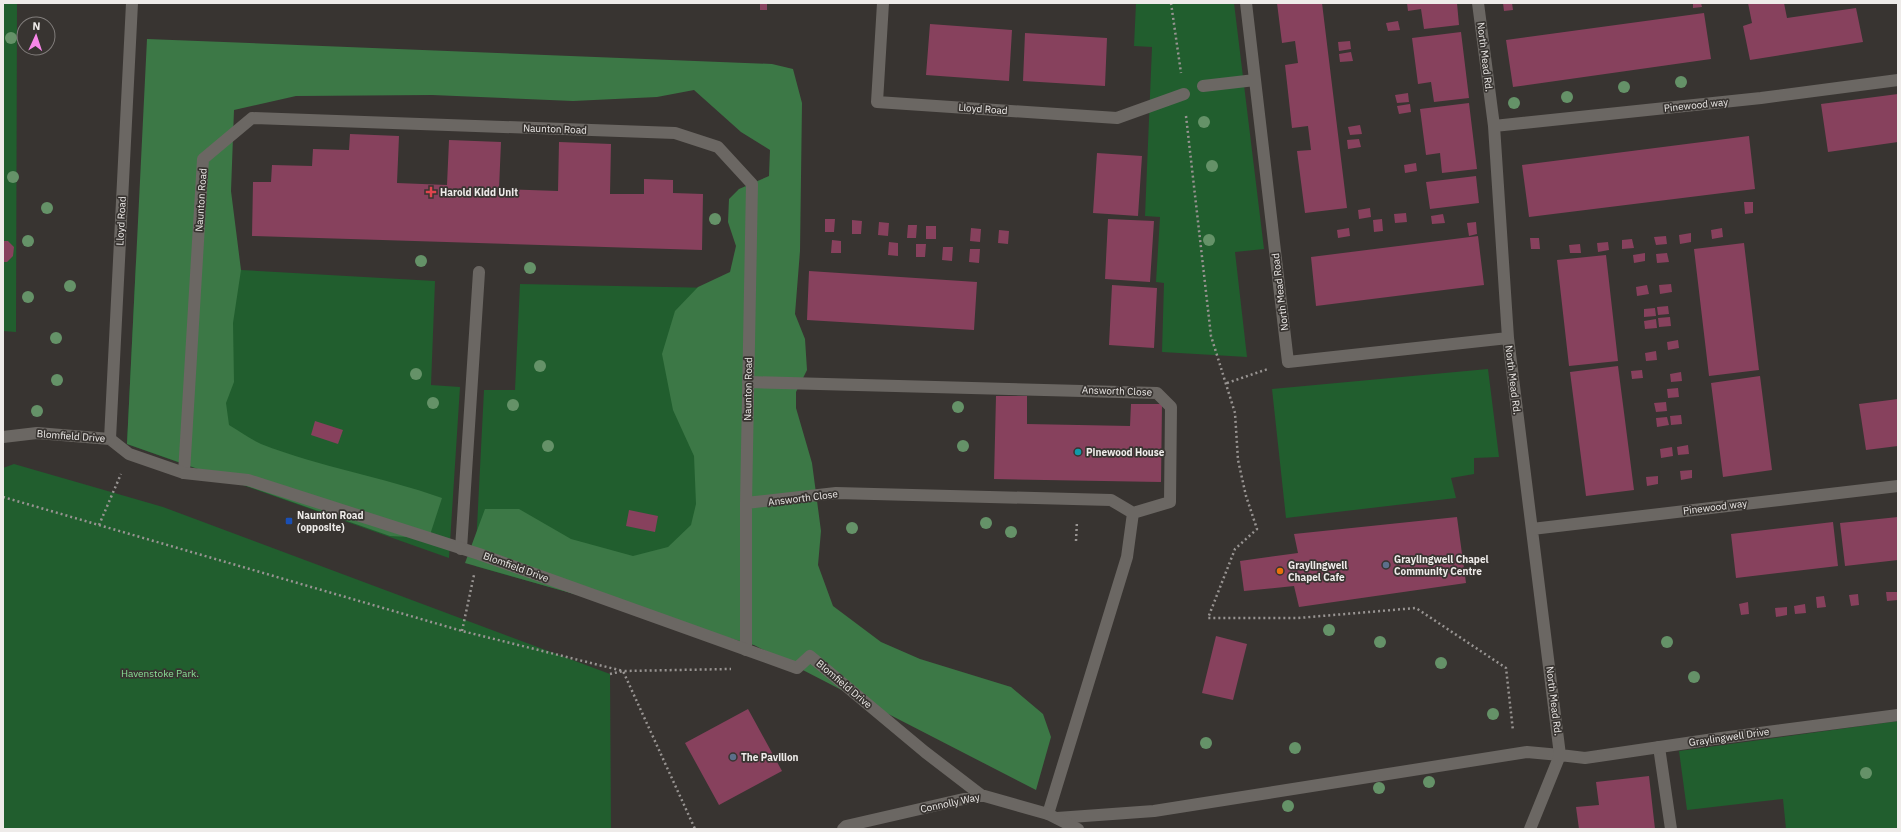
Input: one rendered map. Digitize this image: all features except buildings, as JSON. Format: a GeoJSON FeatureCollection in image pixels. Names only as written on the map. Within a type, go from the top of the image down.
{"type":"FeatureCollection","features":[{"type":"Feature","properties":{"kind":"street","name":"Lloyd Road"},"geometry":{"type":"LineString","coordinates":[[110,439],[132,3]]}},
{"type":"Feature","properties":{"kind":"street","name":"Lloyd Road"},"geometry":{"type":"LineString","coordinates":[[884,3],[877,102],[1117,118],[1184,94]]}},
{"type":"Feature","properties":{"kind":"street","name":"North Mead Road"},"geometry":{"type":"LineString","coordinates":[[1246,3],[1288,362]]}},
{"type":"Feature","properties":{"kind":"street","name":"North Mead Rd."},"geometry":{"type":"LineString","coordinates":[[1478,3],[1494,126],[1508,338],[1560,755]]}},
{"type":"Feature","properties":{"kind":"street"},"geometry":{"type":"LineString","coordinates":[[1203,86],[1255,80]]}},
{"type":"Feature","properties":{"kind":"street","name":"Pinewood way"},"geometry":{"type":"LineString","coordinates":[[1494,126],[1762,98],[1898,80]]}},
{"type":"Feature","properties":{"kind":"street","name":"Naunton Road"},"geometry":{"type":"LineString","coordinates":[[184,473],[203,158],[252,118],[676,133],[718,148],[752,184],[746,503],[746,650]]}},
{"type":"Feature","properties":{"kind":"street"},"geometry":{"type":"LineString","coordinates":[[462,549],[478,272]]}},
{"type":"Feature","properties":{"kind":"street"},"geometry":{"type":"LineString","coordinates":[[1288,362],[1508,338]]}},
{"type":"Feature","properties":{"kind":"street","name":"Answorth Close"},"geometry":{"type":"LineString","coordinates":[[746,503],[761,503],[836,493],[1111,500],[1133,514],[1170,502],[1171,407],[1157,393],[748,382]]}},
{"type":"Feature","properties":{"kind":"street","name":"Blomfield Drive"},"geometry":{"type":"LineString","coordinates":[[3,437],[37,433],[110,439],[129,454],[184,473],[248,480],[479,554],[797,668],[810,656],[925,752],[981,794]]}},
{"type":"Feature","properties":{"kind":"street","name":"Pinewood way"},"geometry":{"type":"LineString","coordinates":[[1532,529],[1898,486]]}},
{"type":"Feature","properties":{"kind":"street"},"geometry":{"type":"LineString","coordinates":[[1058,821],[1127,557],[1133,514]]}},
{"type":"Feature","properties":{"kind":"street","name":"Graylingwell Drive"},"geometry":{"type":"LineString","coordinates":[[1058,821],[1154,811],[1527,752],[1585,758],[1898,715]]}},
{"type":"Feature","properties":{"kind":"street"},"geometry":{"type":"LineString","coordinates":[[1659,747],[1671,829]]}},
{"type":"Feature","properties":{"kind":"street"},"geometry":{"type":"LineString","coordinates":[[1530,829],[1560,755]]}},
{"type":"Feature","properties":{"kind":"street","name":"Connolly Way"},"geometry":{"type":"LineString","coordinates":[[843,829],[846,826],[981,794],[1078,829]]}},
{"type":"Feature","properties":{"kind":"path"},"geometry":{"type":"LineString","coordinates":[[1171,3],[1184,94],[1211,336],[1227,382],[1235,413],[1238,460],[1246,496],[1257,529],[1235,549],[1208,618],[1298,618],[1416,608],[1506,668],[1516,754]]}},
{"type":"Feature","properties":{"kind":"path"},"geometry":{"type":"LineString","coordinates":[[1227,382],[1288,362]]}},
{"type":"Feature","properties":{"kind":"path"},"geometry":{"type":"LineString","coordinates":[[99,525],[129,454]]}},
{"type":"Feature","properties":{"kind":"path"},"geometry":{"type":"LineString","coordinates":[[3,497],[462,631],[623,671]]}},
{"type":"Feature","properties":{"kind":"path"},"geometry":{"type":"LineString","coordinates":[[462,631],[479,554]]}},
{"type":"Feature","properties":{"kind":"path"},"geometry":{"type":"LineString","coordinates":[[610,674],[623,671],[734,669]]}},
{"type":"Feature","properties":{"kind":"path"},"geometry":{"type":"LineString","coordinates":[[623,671],[696,829]]}},
{"type":"Feature","properties":{"kind":"green space"},"geometry":{"type":"Polygon","coordinates":[[[3,3],[17,3],[16,332],[3,331],[3,3]]]}},
{"type":"Feature","properties":{"kind":"green space"},"geometry":{"type":"Polygon","coordinates":[[[1136,3],[1234,3],[1264,249],[1235,252],[1247,357],[1162,352],[1164,283],[1156,282],[1160,217],[1145,216],[1152,47],[1134,46],[1136,3]]]}},
{"type":"Feature","properties":{"kind":"green space"},"geometry":{"type":"Polygon","coordinates":[[[147,39],[772,64],[793,69],[802,103],[800,251],[795,314],[805,339],[807,370],[796,392],[796,408],[812,463],[821,531],[818,565],[833,606],[881,642],[920,659],[1011,687],[1043,714],[1051,737],[1036,790],[754,645],[465,563],[485,509],[519,509],[571,539],[633,556],[668,547],[691,525],[696,504],[694,456],[673,410],[662,354],[675,311],[698,287],[730,272],[736,246],[728,222],[729,199],[739,189],[769,176],[770,150],[741,132],[694,90],[657,97],[573,101],[432,95],[296,96],[234,110],[231,191],[241,270],[233,323],[234,382],[226,403],[229,425],[261,444],[283,452],[442,498],[429,538],[390,536],[127,444],[147,39]]]}},
{"type":"Feature","properties":{"kind":"green space"},"geometry":{"type":"Polygon","coordinates":[[[136,261],[241,270],[435,281],[431,385],[460,387],[449,558],[127,444],[136,261]]]}},
{"type":"Feature","properties":{"kind":"green space"},"geometry":{"type":"Polygon","coordinates":[[[520,284],[766,289],[754,645],[475,566],[484,390],[515,390],[520,284]]]}},
{"type":"Feature","properties":{"kind":"green space"},"geometry":{"type":"Polygon","coordinates":[[[1488,369],[1499,457],[1474,458],[1474,474],[1451,478],[1456,498],[1286,518],[1272,389],[1488,369]]]}},
{"type":"Feature","properties":{"kind":"green space","name":"Havenstoke Park."},"geometry":{"type":"Polygon","coordinates":[[[14,464],[163,507],[610,674],[611,829],[3,829],[3,468],[14,464]]]}},
{"type":"Feature","properties":{"kind":"green space"},"geometry":{"type":"Polygon","coordinates":[[[1898,721],[1898,829],[1786,829],[1783,799],[1687,810],[1679,751],[1898,721]]]}},
{"type":"Feature","properties":{"kind":"place","name":"Harold Kidd Unit"},"geometry":{"type":"Point","coordinates":[431,192]}},
{"type":"Feature","properties":{"kind":"place","name":"Pinewood House"},"geometry":{"type":"Point","coordinates":[1078,452]}},
{"type":"Feature","properties":{"kind":"place","name":"Naunton Road (opposite)"},"geometry":{"type":"Point","coordinates":[289,521]}},
{"type":"Feature","properties":{"kind":"place","name":"Graylingwell Chapel Community Centre"},"geometry":{"type":"Point","coordinates":[1386,565]}},
{"type":"Feature","properties":{"kind":"place","name":"Graylingwell Chapel Cafe"},"geometry":{"type":"Point","coordinates":[1280,571]}},
{"type":"Feature","properties":{"kind":"place","name":"The Pavilion"},"geometry":{"type":"Point","coordinates":[733,757]}}]}
